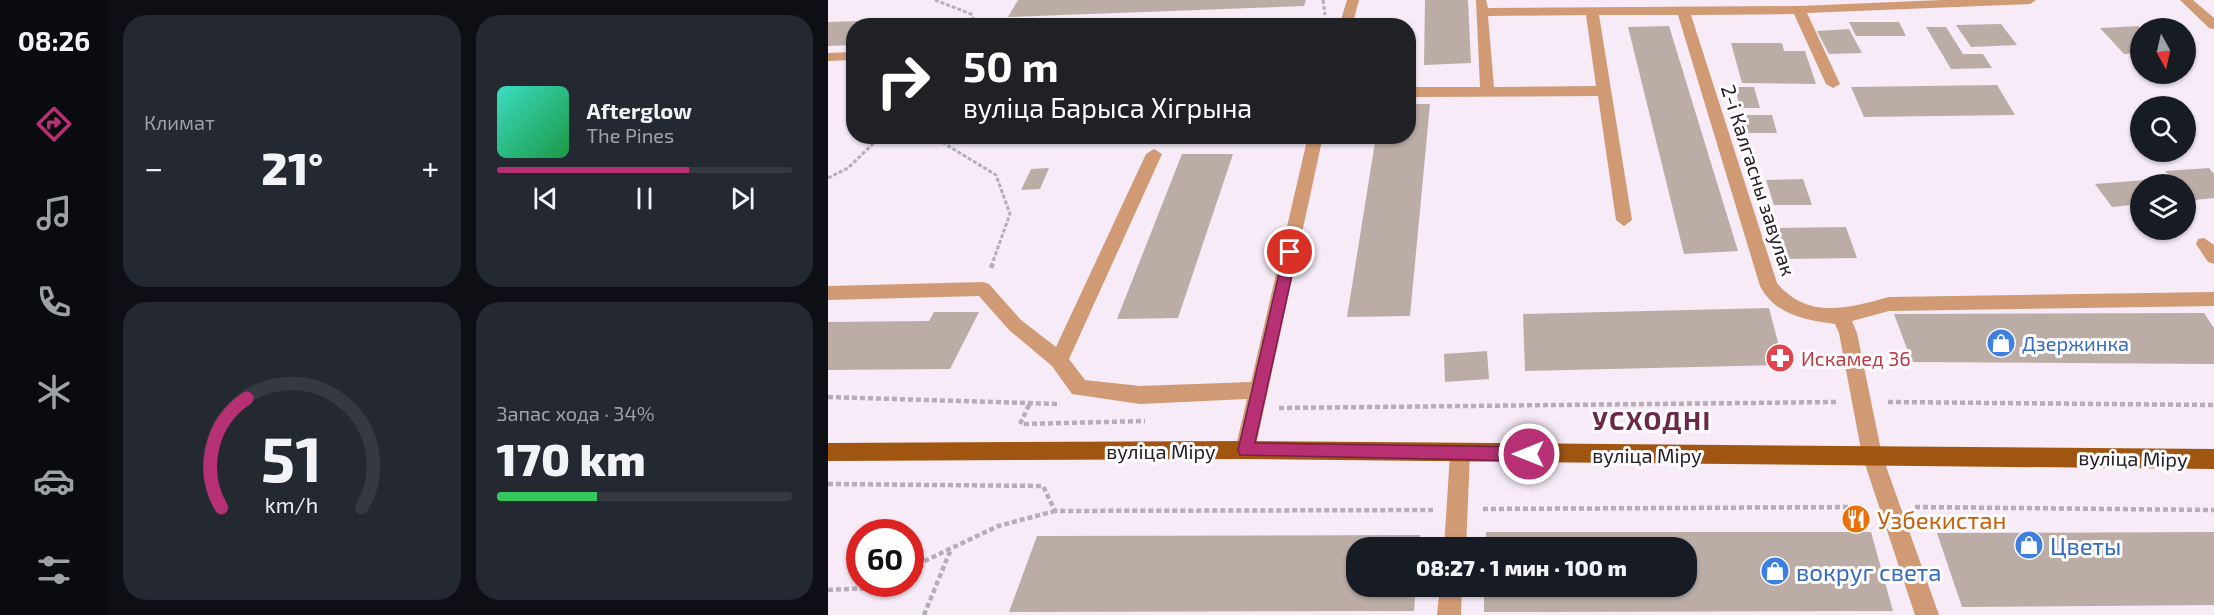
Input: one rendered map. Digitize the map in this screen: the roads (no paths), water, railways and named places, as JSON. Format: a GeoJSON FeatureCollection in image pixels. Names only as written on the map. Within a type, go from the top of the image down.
{"type":"FeatureCollection","features":[{"type":"Feature","properties":{"kind":"main road","name":"вуліца Міру"},"geometry":{"type":"LineString","coordinates":[[828,452],[1245,450],[1460,454],[2214,459]]}},
{"type":"Feature","properties":{"kind":"street"},"geometry":{"type":"LineString","coordinates":[[1347,18],[1353,0]]}},
{"type":"Feature","properties":{"kind":"street"},"geometry":{"type":"LineString","coordinates":[[1487,91],[1482,6],[1592,11],[1799,10],[2030,0]]}},
{"type":"Feature","properties":{"kind":"street"},"geometry":{"type":"LineString","coordinates":[[2186,0],[2214,25]]}},
{"type":"Feature","properties":{"kind":"street","name":"2-і Калгасны завулак"},"geometry":{"type":"LineString","coordinates":[[1683,10],[1769,286],[1781,303],[1798,312],[1841,317]]}},
{"type":"Feature","properties":{"kind":"street"},"geometry":{"type":"LineString","coordinates":[[1799,10],[1833,84]]}},
{"type":"Feature","properties":{"kind":"street"},"geometry":{"type":"LineString","coordinates":[[1592,11],[1624,220]]}},
{"type":"Feature","properties":{"kind":"street"},"geometry":{"type":"LineString","coordinates":[[828,57],[846,56]]}},
{"type":"Feature","properties":{"kind":"street"},"geometry":{"type":"LineString","coordinates":[[1416,92],[1604,91]]}},
{"type":"Feature","properties":{"kind":"street"},"geometry":{"type":"LineString","coordinates":[[1245,450],[1314,144]]}},
{"type":"Feature","properties":{"kind":"street"},"geometry":{"type":"LineString","coordinates":[[1059,360],[1154,154]]}},
{"type":"Feature","properties":{"kind":"street"},"geometry":{"type":"LineString","coordinates":[[828,293],[983,289],[1015,325],[1059,360],[1079,388],[1140,395],[1259,390]]}},
{"type":"Feature","properties":{"kind":"street"},"geometry":{"type":"LineString","coordinates":[[1927,615],[1872,455],[1848,333],[1841,317],[1889,304],[2214,299]]}},
{"type":"Feature","properties":{"kind":"street"},"geometry":{"type":"LineString","coordinates":[[1456,537],[1460,454]]}},
{"type":"Feature","properties":{"kind":"street"},"geometry":{"type":"LineString","coordinates":[[1449,615],[1450,597]]}},
{"type":"Feature","properties":{"kind":"place","name":"Дзержинка"},"geometry":{"type":"Point","coordinates":[2001,343]}},
{"type":"Feature","properties":{"kind":"place","name":"Искамед 36"},"geometry":{"type":"Point","coordinates":[1780,358]}},
{"type":"Feature","properties":{"kind":"place","name":"Узбекистан"},"geometry":{"type":"Point","coordinates":[1856,519]}},
{"type":"Feature","properties":{"kind":"place","name":"Цветы"},"geometry":{"type":"Point","coordinates":[2029,545]}},
{"type":"Feature","properties":{"kind":"place","name":"вокруг света"},"geometry":{"type":"Point","coordinates":[1775,571]}},
{"type":"Feature","properties":{"kind":"district","name":"УСХОДНІ"},"geometry":{"type":"Point","coordinates":[1652,419]}}]}
